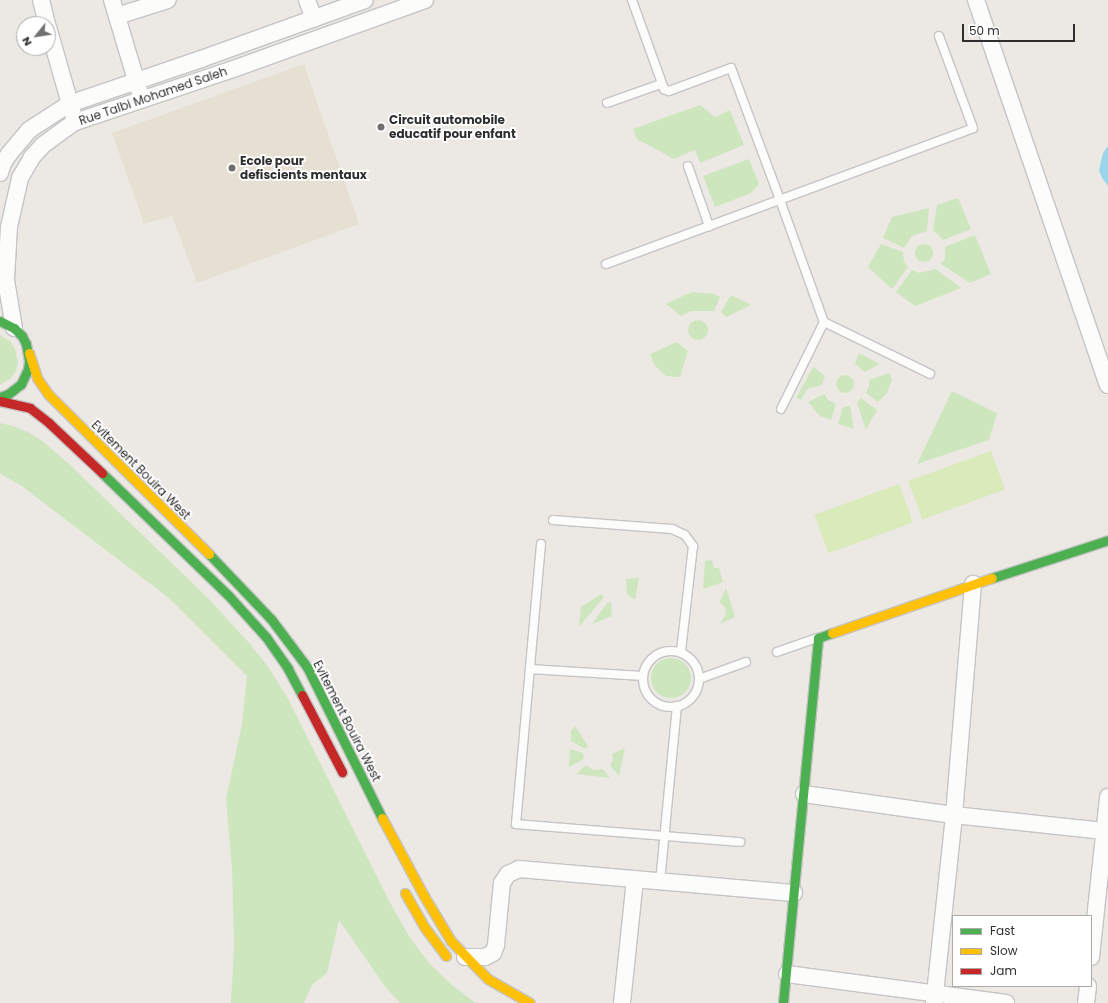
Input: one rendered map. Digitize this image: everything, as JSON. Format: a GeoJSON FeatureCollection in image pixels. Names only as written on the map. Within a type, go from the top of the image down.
{"type":"FeatureCollection","features":[{"type":"Feature","properties":{"kind":"main road","name":"Evitement Bouira West"},"geometry":{"type":"LineString","coordinates":[[7,324],[22,336],[37,378],[48,394],[242,587],[271,619],[299,656],[313,679],[372,799],[424,896],[451,941],[458,960]]}},
{"type":"Feature","properties":{"kind":"main road"},"geometry":{"type":"LineString","coordinates":[[0,397],[8,394],[21,384],[28,369],[29,353]]}},
{"type":"Feature","properties":{"kind":"main road"},"geometry":{"type":"LineString","coordinates":[[0,401],[30,408],[49,423],[228,595],[266,637],[288,669],[346,779]]}},
{"type":"Feature","properties":{"kind":"main road"},"geometry":{"type":"LineString","coordinates":[[783,1003],[787,974],[818,638],[973,584],[1108,540]]}},
{"type":"Feature","properties":{"kind":"main road","name":"Evitement Bouira West"},"geometry":{"type":"LineString","coordinates":[[403,887],[425,928],[458,960],[530,1003]]}},
{"type":"Feature","properties":{"kind":"street"},"geometry":{"type":"LineString","coordinates":[[40,0],[45,16]]}},
{"type":"Feature","properties":{"kind":"street"},"geometry":{"type":"LineString","coordinates":[[112,0],[142,99]]}},
{"type":"Feature","properties":{"kind":"street"},"geometry":{"type":"LineString","coordinates":[[117,16],[168,0]]}},
{"type":"Feature","properties":{"kind":"street"},"geometry":{"type":"LineString","coordinates":[[307,0],[314,19]]}},
{"type":"Feature","properties":{"kind":"street","name":"Rue Talbi Mohamed Saleh"},"geometry":{"type":"LineString","coordinates":[[0,172],[3,163],[9,154],[29,130],[69,104],[365,0]]}},
{"type":"Feature","properties":{"kind":"street","name":"Rue Talbi Mohamed Saleh"},"geometry":{"type":"LineString","coordinates":[[7,324],[6,280],[9,227],[20,178],[32,157],[43,146],[75,122],[425,0]]}},
{"type":"Feature","properties":{"kind":"street"},"geometry":{"type":"LineString","coordinates":[[976,0],[1108,385]]}},
{"type":"Feature","properties":{"kind":"street"},"geometry":{"type":"LineString","coordinates":[[56,56],[75,122]]}},
{"type":"Feature","properties":{"kind":"street"},"geometry":{"type":"LineString","coordinates":[[935,998],[954,815],[973,584]]}},
{"type":"Feature","properties":{"kind":"street"},"geometry":{"type":"LineString","coordinates":[[804,794],[954,815],[1104,830]]}},
{"type":"Feature","properties":{"kind":"street"},"geometry":{"type":"LineString","coordinates":[[1092,947],[1108,796]]}},
{"type":"Feature","properties":{"kind":"street"},"geometry":{"type":"LineString","coordinates":[[458,960],[485,957],[493,953],[496,945],[502,883],[508,874],[519,869],[794,893]]}},
{"type":"Feature","properties":{"kind":"street"},"geometry":{"type":"LineString","coordinates":[[622,1003],[635,880]]}},
{"type":"Feature","properties":{"kind":"street"},"geometry":{"type":"LineString","coordinates":[[787,974],[935,998],[1006,1003]]}},
{"type":"Feature","properties":{"kind":"street"},"geometry":{"type":"LineString","coordinates":[[1086,1003],[1088,987]]}},
{"type":"Feature","properties":{"kind":"lane"},"geometry":{"type":"LineString","coordinates":[[632,0],[664,90],[669,91],[731,68],[824,322],[930,374]]}},
{"type":"Feature","properties":{"kind":"lane"},"geometry":{"type":"LineString","coordinates":[[606,264],[973,128],[939,36]]}},
{"type":"Feature","properties":{"kind":"lane"},"geometry":{"type":"LineString","coordinates":[[606,103],[661,84]]}},
{"type":"Feature","properties":{"kind":"lane"},"geometry":{"type":"LineString","coordinates":[[688,166],[709,226]]}},
{"type":"Feature","properties":{"kind":"lane"},"geometry":{"type":"LineString","coordinates":[[781,409],[824,322]]}},
{"type":"Feature","properties":{"kind":"lane"},"geometry":{"type":"LineString","coordinates":[[553,520],[672,529],[685,535],[693,546],[681,652]]}},
{"type":"Feature","properties":{"kind":"lane"},"geometry":{"type":"LineString","coordinates":[[541,544],[516,824],[740,842]]}},
{"type":"Feature","properties":{"kind":"lane"},"geometry":{"type":"LineString","coordinates":[[777,652],[818,638]]}},
{"type":"Feature","properties":{"kind":"lane"},"geometry":{"type":"LineString","coordinates":[[673,650],[681,652],[695,663],[699,679],[698,688],[693,697],[686,703],[677,706],[664,706],[652,700],[647,693],[643,676],[645,667],[656,654],[673,650]]}},
{"type":"Feature","properties":{"kind":"lane"},"geometry":{"type":"LineString","coordinates":[[699,679],[746,662]]}},
{"type":"Feature","properties":{"kind":"lane"},"geometry":{"type":"LineString","coordinates":[[530,669],[643,676]]}},
{"type":"Feature","properties":{"kind":"lane"},"geometry":{"type":"LineString","coordinates":[[660,882],[677,706]]}},
{"type":"Feature","properties":{"kind":"shaded area","name":"Ecole pour defiscients mentaux"},"geometry":{"type":"Polygon","coordinates":[[[304,64],[359,224],[197,283],[172,216],[144,224],[112,133],[304,64]]]}},
{"type":"Feature","properties":{"kind":"green space"},"geometry":{"type":"Polygon","coordinates":[[[700,105],[715,117],[730,110],[744,145],[700,163],[695,150],[674,159],[637,139],[633,129],[700,105]]]}},
{"type":"Feature","properties":{"kind":"green space"},"geometry":{"type":"Polygon","coordinates":[[[749,159],[759,184],[751,193],[715,207],[703,176],[749,159]]]}},
{"type":"Feature","properties":{"kind":"green space"},"geometry":{"type":"Polygon","coordinates":[[[958,198],[971,229],[943,240],[933,230],[937,205],[958,198]]]}},
{"type":"Feature","properties":{"kind":"green space"},"geometry":{"type":"Polygon","coordinates":[[[929,208],[927,231],[912,236],[904,248],[883,238],[892,217],[929,208]]]}},
{"type":"Feature","properties":{"kind":"green space"},"geometry":{"type":"Polygon","coordinates":[[[975,235],[991,274],[970,283],[941,264],[945,259],[945,247],[975,235]]]}},
{"type":"Feature","properties":{"kind":"green space"},"geometry":{"type":"Polygon","coordinates":[[[881,244],[903,252],[904,261],[908,267],[892,289],[868,267],[881,244]]]}},
{"type":"Feature","properties":{"kind":"green space"},"geometry":{"type":"Polygon","coordinates":[[[924,244],[930,247],[933,253],[930,259],[924,262],[918,259],[915,253],[918,247],[924,244]]]}},
{"type":"Feature","properties":{"kind":"green space"},"geometry":{"type":"Polygon","coordinates":[[[936,269],[961,288],[915,306],[896,292],[912,270],[919,273],[936,269]]]}},
{"type":"Feature","properties":{"kind":"green space"},"geometry":{"type":"Polygon","coordinates":[[[692,292],[713,294],[720,297],[714,311],[691,311],[681,316],[666,304],[692,292]]]}},
{"type":"Feature","properties":{"kind":"green space"},"geometry":{"type":"Polygon","coordinates":[[[731,295],[751,305],[726,317],[721,312],[731,295]]]}},
{"type":"Feature","properties":{"kind":"green space"},"geometry":{"type":"Polygon","coordinates":[[[698,320],[705,323],[708,330],[705,337],[698,340],[691,337],[688,330],[691,323],[698,320]]]}},
{"type":"Feature","properties":{"kind":"green space"},"geometry":{"type":"Polygon","coordinates":[[[0,335],[11,342],[15,349],[18,363],[16,371],[11,378],[0,385],[0,335]]]}},
{"type":"Feature","properties":{"kind":"green space"},"geometry":{"type":"Polygon","coordinates":[[[677,342],[688,351],[680,377],[666,376],[655,366],[650,354],[677,342]]]}},
{"type":"Feature","properties":{"kind":"green space"},"geometry":{"type":"Polygon","coordinates":[[[859,353],[880,364],[865,372],[855,364],[859,353]]]}},
{"type":"Feature","properties":{"kind":"green space"},"geometry":{"type":"Polygon","coordinates":[[[813,367],[825,376],[822,385],[807,389],[801,400],[796,398],[813,367]]]}},
{"type":"Feature","properties":{"kind":"green space"},"geometry":{"type":"Polygon","coordinates":[[[889,373],[892,379],[887,393],[878,402],[866,393],[869,386],[869,380],[889,373]]]}},
{"type":"Feature","properties":{"kind":"green space"},"geometry":{"type":"Polygon","coordinates":[[[841,375],[849,375],[854,380],[852,391],[849,393],[841,393],[836,388],[836,380],[841,375]]]}},
{"type":"Feature","properties":{"kind":"green space"},"geometry":{"type":"Polygon","coordinates":[[[952,391],[997,413],[989,440],[917,464],[952,391]]]}},
{"type":"Feature","properties":{"kind":"green space"},"geometry":{"type":"Polygon","coordinates":[[[824,394],[828,400],[836,404],[831,420],[820,416],[808,402],[824,394]]]}},
{"type":"Feature","properties":{"kind":"green space"},"geometry":{"type":"Polygon","coordinates":[[[861,398],[877,410],[866,430],[857,403],[861,398]]]}},
{"type":"Feature","properties":{"kind":"green space"},"geometry":{"type":"Polygon","coordinates":[[[850,406],[854,429],[838,424],[843,407],[850,406]]]}},
{"type":"Feature","properties":{"kind":"green space"},"geometry":{"type":"Polygon","coordinates":[[[0,423],[13,426],[30,433],[45,443],[69,464],[209,599],[250,644],[267,665],[287,697],[388,899],[409,936],[428,962],[453,986],[476,1003],[400,1003],[386,988],[339,920],[327,973],[312,985],[304,1003],[231,1003],[234,947],[232,869],[226,799],[242,724],[247,676],[169,598],[19,484],[0,474],[0,423]]]}},
{"type":"Feature","properties":{"kind":"green space"},"geometry":{"type":"Polygon","coordinates":[[[991,451],[1005,490],[922,520],[908,481],[991,451]]]}},
{"type":"Feature","properties":{"kind":"green space"},"geometry":{"type":"Polygon","coordinates":[[[899,484],[913,523],[828,553],[814,515],[899,484]]]}},
{"type":"Feature","properties":{"kind":"green space"},"geometry":{"type":"Polygon","coordinates":[[[712,560],[714,568],[719,568],[723,582],[703,589],[705,561],[712,560]]]}},
{"type":"Feature","properties":{"kind":"green space"},"geometry":{"type":"Polygon","coordinates":[[[639,578],[635,600],[627,594],[626,579],[639,578]]]}},
{"type":"Feature","properties":{"kind":"green space"},"geometry":{"type":"Polygon","coordinates":[[[726,588],[735,617],[720,624],[725,616],[726,610],[723,605],[719,603],[726,588]]]}},
{"type":"Feature","properties":{"kind":"green space"},"geometry":{"type":"Polygon","coordinates":[[[601,594],[604,597],[579,627],[581,607],[601,594]]]}},
{"type":"Feature","properties":{"kind":"green space"},"geometry":{"type":"Polygon","coordinates":[[[611,602],[612,616],[592,624],[607,603],[611,602]]]}},
{"type":"Feature","properties":{"kind":"green space"},"geometry":{"type":"Polygon","coordinates":[[[675,658],[682,661],[688,667],[691,678],[690,686],[682,695],[675,698],[667,698],[660,695],[652,686],[651,674],[654,667],[663,659],[675,658]]]}},
{"type":"Feature","properties":{"kind":"green space"},"geometry":{"type":"Polygon","coordinates":[[[575,726],[588,746],[585,749],[571,741],[571,731],[575,726]]]}},
{"type":"Feature","properties":{"kind":"green space"},"geometry":{"type":"Polygon","coordinates":[[[625,748],[619,776],[610,766],[613,760],[612,754],[625,748]]]}},
{"type":"Feature","properties":{"kind":"green space"},"geometry":{"type":"Polygon","coordinates":[[[570,749],[583,753],[584,759],[569,767],[570,749]]]}},
{"type":"Feature","properties":{"kind":"green space"},"geometry":{"type":"Polygon","coordinates":[[[586,765],[593,770],[603,769],[610,778],[576,774],[586,765]]]}},
{"type":"Feature","properties":{"kind":"water"},"geometry":{"type":"Polygon","coordinates":[[[1108,146],[1108,186],[1102,178],[1099,170],[1103,153],[1108,146]]]}},
{"type":"Feature","properties":{"kind":"traffic: fast"},"geometry":{"type":"LineString","coordinates":[[0,321],[14,328],[22,336],[26,344],[29,361],[28,369],[21,384],[8,394],[0,397]]}},
{"type":"Feature","properties":{"kind":"traffic: fast"},"geometry":{"type":"LineString","coordinates":[[102,473],[228,595],[266,637],[288,669],[302,695]]}},
{"type":"Feature","properties":{"kind":"traffic: fast"},"geometry":{"type":"LineString","coordinates":[[992,578],[1108,540]]}},
{"type":"Feature","properties":{"kind":"traffic: fast"},"geometry":{"type":"LineString","coordinates":[[209,554],[271,619],[307,667],[382,818]]}},
{"type":"Feature","properties":{"kind":"traffic: fast"},"geometry":{"type":"LineString","coordinates":[[783,1003],[818,638],[832,633]]}},
{"type":"Feature","properties":{"kind":"traffic: slow"},"geometry":{"type":"LineString","coordinates":[[29,353],[37,378],[48,394],[209,554]]}},
{"type":"Feature","properties":{"kind":"traffic: slow"},"geometry":{"type":"LineString","coordinates":[[832,633],[992,578]]}},
{"type":"Feature","properties":{"kind":"traffic: slow"},"geometry":{"type":"LineString","coordinates":[[382,818],[424,896],[451,941],[488,979],[530,1003]]}},
{"type":"Feature","properties":{"kind":"traffic: slow"},"geometry":{"type":"LineString","coordinates":[[405,893],[425,928],[446,956]]}},
{"type":"Feature","properties":{"kind":"traffic: jam"},"geometry":{"type":"LineString","coordinates":[[0,401],[30,408],[49,423],[102,473]]}},
{"type":"Feature","properties":{"kind":"traffic: jam"},"geometry":{"type":"LineString","coordinates":[[302,695],[342,772]]}},
{"type":"Feature","properties":{"kind":"place","name":"Circuit automobile educatif pour enfant"},"geometry":{"type":"Point","coordinates":[381,127]}},
{"type":"Feature","properties":{"kind":"place","name":"Ecole pour defiscients mentaux"},"geometry":{"type":"Point","coordinates":[232,168]}}]}
